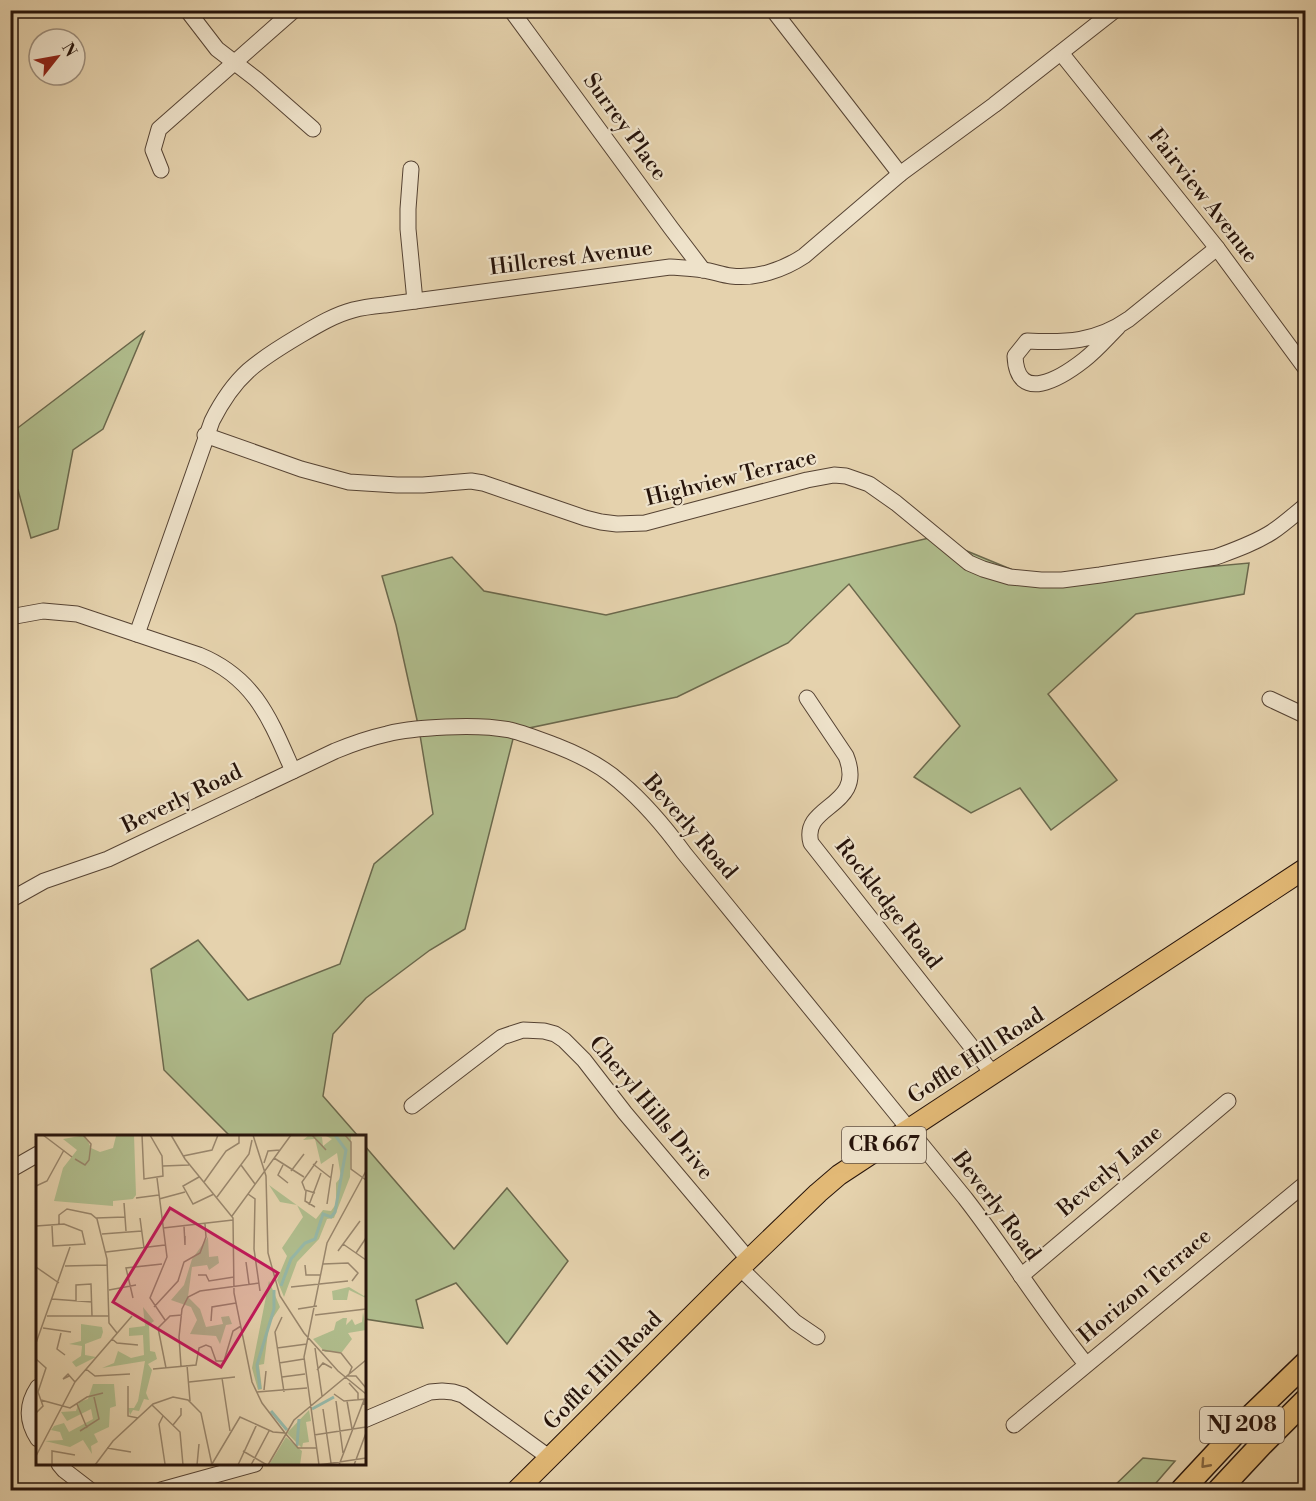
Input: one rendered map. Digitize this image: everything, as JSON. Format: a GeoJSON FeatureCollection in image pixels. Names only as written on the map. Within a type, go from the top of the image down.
{"type":"FeatureCollection","features":[{"type":"Feature","properties":{"kind":"highway","name":"NJ 208"},"geometry":{"type":"LineString","coordinates":[[1182,1491],[1250,1417],[1305,1363]]}},
{"type":"Feature","properties":{"kind":"highway","name":"NJ 208"},"geometry":{"type":"LineString","coordinates":[[1219,1491],[1305,1400]]}},
{"type":"Feature","properties":{"kind":"main road","name":"Goffle Hill Road"},"geometry":{"type":"LineString","coordinates":[[517,1491],[745,1264],[839,1175],[1305,868]]}},
{"type":"Feature","properties":{"kind":"street"},"geometry":{"type":"LineString","coordinates":[[187,10],[217,49],[256,79],[313,129]]}},
{"type":"Feature","properties":{"kind":"street"},"geometry":{"type":"LineString","coordinates":[[161,170],[153,150],[159,129],[294,10]]}},
{"type":"Feature","properties":{"kind":"street","name":"Surrey Place"},"geometry":{"type":"LineString","coordinates":[[511,10],[703,270]]}},
{"type":"Feature","properties":{"kind":"street"},"geometry":{"type":"LineString","coordinates":[[773,10],[900,174]]}},
{"type":"Feature","properties":{"kind":"street","name":"Hillcrest Avenue"},"geometry":{"type":"LineString","coordinates":[[137,634],[206,435],[220,404],[231,388],[255,364],[270,353],[317,325],[353,310],[670,267],[732,276],[750,276],[792,264],[900,174],[1115,10]]}},
{"type":"Feature","properties":{"kind":"street","name":"Fairview Avenue"},"geometry":{"type":"LineString","coordinates":[[1061,53],[1216,248],[1305,369]]}},
{"type":"Feature","properties":{"kind":"street"},"geometry":{"type":"LineString","coordinates":[[411,169],[408,229],[415,301]]}},
{"type":"Feature","properties":{"kind":"street"},"geometry":{"type":"LineString","coordinates":[[1118,327],[1085,339],[1054,342],[1027,341],[1015,356],[1015,365],[1021,379],[1030,384],[1042,384],[1060,376],[1084,360],[1118,327],[1216,248]]}},
{"type":"Feature","properties":{"kind":"street","name":"Highview Terrace"},"geometry":{"type":"LineString","coordinates":[[206,435],[301,469],[349,482],[423,485],[471,481],[483,483],[585,518],[617,524],[645,523],[807,480],[834,475],[846,476],[869,484],[969,562],[983,569],[1024,580],[1072,578],[1216,557],[1234,551],[1273,531],[1305,505]]}},
{"type":"Feature","properties":{"kind":"street"},"geometry":{"type":"LineString","coordinates":[[10,617],[43,611],[77,614],[199,654],[216,662],[249,690],[264,709],[293,771]]}},
{"type":"Feature","properties":{"kind":"street","name":"Rockledge Road"},"geometry":{"type":"LineString","coordinates":[[807,698],[850,765],[848,786],[842,797],[819,815],[809,830],[811,843],[993,1074]]}},
{"type":"Feature","properties":{"kind":"street"},"geometry":{"type":"LineString","coordinates":[[1270,699],[1302,714],[1305,718]]}},
{"type":"Feature","properties":{"kind":"street","name":"Beverly Road"},"geometry":{"type":"LineString","coordinates":[[10,900],[44,881],[108,859],[335,751],[387,733],[467,726],[494,728],[534,737],[574,753],[619,781],[654,815],[980,1217],[1064,1338],[1086,1364]]}},
{"type":"Feature","properties":{"kind":"street","name":"Cheryl Hills Drive"},"geometry":{"type":"LineString","coordinates":[[412,1106],[502,1037],[523,1030],[555,1034],[584,1060],[745,1264],[795,1322],[817,1337]]}},
{"type":"Feature","properties":{"kind":"street","name":"Beverly Lane"},"geometry":{"type":"LineString","coordinates":[[1021,1276],[1228,1101]]}},
{"type":"Feature","properties":{"kind":"street"},"geometry":{"type":"LineString","coordinates":[[10,1170],[36,1155]]}},
{"type":"Feature","properties":{"kind":"street","name":"Horizon Terrace"},"geometry":{"type":"LineString","coordinates":[[1014,1425],[1305,1183]]}},
{"type":"Feature","properties":{"kind":"street"},"geometry":{"type":"LineString","coordinates":[[36,1390],[29,1406],[28,1418],[36,1436]]}},
{"type":"Feature","properties":{"kind":"street"},"geometry":{"type":"LineString","coordinates":[[366,1419],[430,1392],[442,1390],[453,1392],[463,1395],[550,1458]]}},
{"type":"Feature","properties":{"kind":"street"},"geometry":{"type":"LineString","coordinates":[[59,1465],[90,1491]]}},
{"type":"Feature","properties":{"kind":"street"},"geometry":{"type":"LineString","coordinates":[[161,1491],[252,1465]]}},
{"type":"Feature","properties":{"kind":"green space"},"geometry":{"type":"Polygon","coordinates":[[[144,332],[103,429],[73,450],[58,529],[31,538],[18,490],[11,492],[11,433],[144,332]]]}},
{"type":"Feature","properties":{"kind":"green space"},"geometry":{"type":"Polygon","coordinates":[[[933,537],[1042,582],[1249,563],[1244,594],[1136,614],[1048,694],[1117,780],[1051,830],[1020,788],[971,813],[914,777],[960,726],[849,584],[788,643],[677,697],[515,731],[465,929],[430,950],[366,998],[333,1034],[323,1096],[357,1135],[229,1135],[164,1070],[151,969],[198,940],[248,1000],[340,964],[374,864],[433,814],[419,729],[396,625],[382,576],[452,557],[484,591],[606,615],[933,537]]]}},
{"type":"Feature","properties":{"kind":"green space"},"geometry":{"type":"Polygon","coordinates":[[[366,1147],[454,1249],[507,1188],[568,1261],[507,1344],[456,1283],[416,1300],[423,1328],[366,1319],[366,1147]]]}},
{"type":"Feature","properties":{"kind":"green space"},"geometry":{"type":"Polygon","coordinates":[[[1143,1458],[1175,1461],[1150,1490],[1110,1490],[1143,1458]]]}}]}
